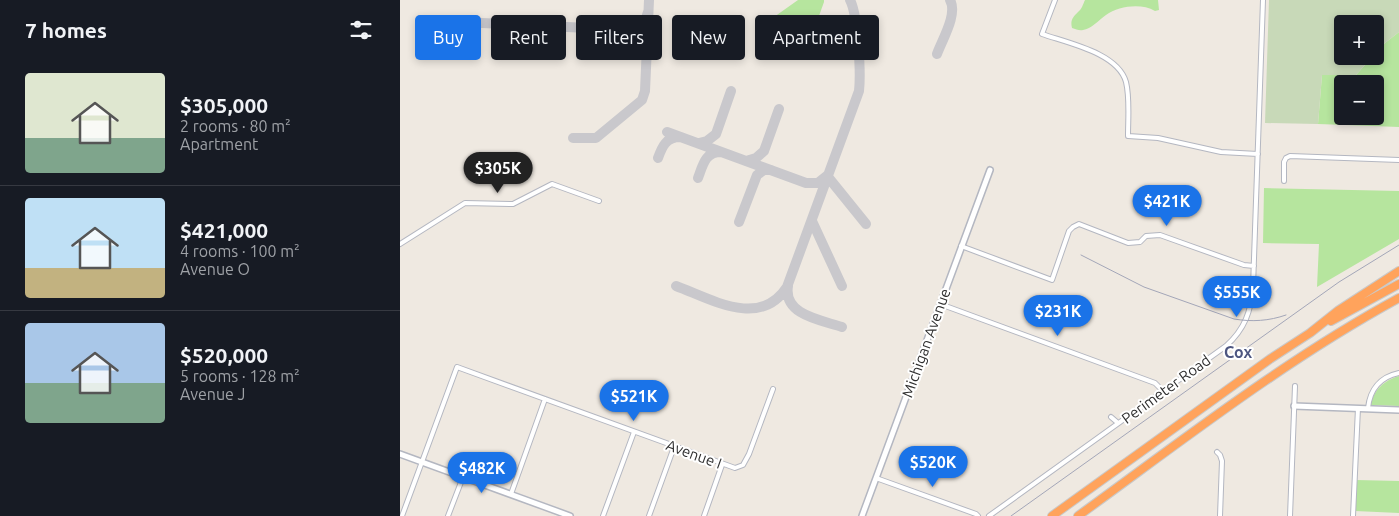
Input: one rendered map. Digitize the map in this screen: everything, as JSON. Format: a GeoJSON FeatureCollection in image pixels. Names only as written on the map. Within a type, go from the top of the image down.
{"type":"FeatureCollection","features":[{"type":"Feature","properties":{"kind":"highway"},"geometry":{"type":"LineString","coordinates":[[1310,333],[1339,310],[1399,271]]}},
{"type":"Feature","properties":{"kind":"highway"},"geometry":{"type":"LineString","coordinates":[[1052,516],[1270,358],[1310,333],[1399,284]]}},
{"type":"Feature","properties":{"kind":"highway"},"geometry":{"type":"LineString","coordinates":[[1078,516],[1276,373],[1399,298]]}},
{"type":"Feature","properties":{"kind":"highway"},"geometry":{"type":"LineString","coordinates":[[1371,314],[1384,312],[1399,304]]}},
{"type":"Feature","properties":{"kind":"street"},"geometry":{"type":"LineString","coordinates":[[1055,0],[1042,34],[1096,53],[1108,58],[1115,64],[1123,74],[1127,87],[1128,136],[1158,138],[1221,152],[1258,154]]}},
{"type":"Feature","properties":{"kind":"street","name":"Perimeter Road"},"geometry":{"type":"LineString","coordinates":[[989,516],[1238,335],[1249,314],[1252,298],[1263,0]]}},
{"type":"Feature","properties":{"kind":"street"},"geometry":{"type":"LineString","coordinates":[[1284,182],[1284,162],[1290,156],[1399,160]]}},
{"type":"Feature","properties":{"kind":"street","name":"Michigan Avenue"},"geometry":{"type":"LineString","coordinates":[[862,516],[990,170]]}},
{"type":"Feature","properties":{"kind":"street"},"geometry":{"type":"LineString","coordinates":[[400,244],[465,203],[513,204],[552,184],[599,201]]}},
{"type":"Feature","properties":{"kind":"street"},"geometry":{"type":"LineString","coordinates":[[961,246],[1052,280],[1069,231],[1072,227],[1079,224],[1128,243],[1140,242],[1146,236],[1160,235],[1244,265],[1254,266]]}},
{"type":"Feature","properties":{"kind":"street"},"geometry":{"type":"LineString","coordinates":[[940,304],[1155,383],[1163,390]]}},
{"type":"Feature","properties":{"kind":"street","name":"Avenue I"},"geometry":{"type":"LineString","coordinates":[[422,462],[457,367],[722,465],[735,468],[743,465],[749,454],[772,389]]}},
{"type":"Feature","properties":{"kind":"street"},"geometry":{"type":"LineString","coordinates":[[1368,408],[1370,395],[1377,385],[1389,376],[1399,373]]}},
{"type":"Feature","properties":{"kind":"street"},"geometry":{"type":"LineString","coordinates":[[1290,516],[1295,386]]}},
{"type":"Feature","properties":{"kind":"street"},"geometry":{"type":"LineString","coordinates":[[511,494],[545,399]]}},
{"type":"Feature","properties":{"kind":"street"},"geometry":{"type":"LineString","coordinates":[[1294,406],[1399,410]]}},
{"type":"Feature","properties":{"kind":"street"},"geometry":{"type":"LineString","coordinates":[[1353,516],[1358,408]]}},
{"type":"Feature","properties":{"kind":"street"},"geometry":{"type":"LineString","coordinates":[[1111,417],[1118,423]]}},
{"type":"Feature","properties":{"kind":"street"},"geometry":{"type":"LineString","coordinates":[[603,516],[634,432]]}},
{"type":"Feature","properties":{"kind":"street"},"geometry":{"type":"LineString","coordinates":[[649,516],[674,447]]}},
{"type":"Feature","properties":{"kind":"street"},"geometry":{"type":"LineString","coordinates":[[1217,452],[1222,461],[1220,516]]}},
{"type":"Feature","properties":{"kind":"street"},"geometry":{"type":"LineString","coordinates":[[400,454],[511,494],[558,514],[570,516]]}},
{"type":"Feature","properties":{"kind":"street"},"geometry":{"type":"LineString","coordinates":[[402,516],[422,462]]}},
{"type":"Feature","properties":{"kind":"street"},"geometry":{"type":"LineString","coordinates":[[704,516],[722,465]]}},
{"type":"Feature","properties":{"kind":"street"},"geometry":{"type":"LineString","coordinates":[[448,516],[463,477]]}},
{"type":"Feature","properties":{"kind":"street"},"geometry":{"type":"LineString","coordinates":[[876,478],[978,516]]}},
{"type":"Feature","properties":{"kind":"green space"},"geometry":{"type":"Polygon","coordinates":[[[798,0],[824,0],[819,15],[777,15],[798,0]]]}},
{"type":"Feature","properties":{"kind":"green space"},"geometry":{"type":"Polygon","coordinates":[[[1085,0],[1158,0],[1159,10],[1155,11],[1137,6],[1117,9],[1086,29],[1072,28],[1072,19],[1085,0]]]}},
{"type":"Feature","properties":{"kind":"green space"},"geometry":{"type":"Polygon","coordinates":[[[1269,0],[1399,0],[1399,32],[1384,44],[1384,15],[1334,15],[1334,65],[1365,65],[1356,75],[1322,75],[1318,124],[1265,123],[1269,0]]]}},
{"type":"Feature","properties":{"kind":"green space"},"geometry":{"type":"Polygon","coordinates":[[[1399,32],[1399,127],[1345,125],[1384,125],[1384,75],[1356,75],[1365,65],[1384,65],[1384,44],[1399,32]]]}},
{"type":"Feature","properties":{"kind":"green space"},"geometry":{"type":"Polygon","coordinates":[[[1322,75],[1334,75],[1334,125],[1318,124],[1322,75]]]}},
{"type":"Feature","properties":{"kind":"green space"},"geometry":{"type":"Polygon","coordinates":[[[1264,188],[1399,191],[1399,239],[1317,287],[1319,244],[1263,243],[1264,188]]]}},
{"type":"Feature","properties":{"kind":"green space"},"geometry":{"type":"Polygon","coordinates":[[[1399,376],[1399,406],[1371,405],[1374,395],[1380,386],[1399,376]]]}},
{"type":"Feature","properties":{"kind":"green space"},"geometry":{"type":"Polygon","coordinates":[[[1356,480],[1399,481],[1399,513],[1355,511],[1356,480]]]}},
{"type":"Feature","properties":{"kind":"taxiway"},"geometry":{"type":"LineString","coordinates":[[573,138],[596,138],[642,100],[645,91],[649,0]]}},
{"type":"Feature","properties":{"kind":"taxiway"},"geometry":{"type":"LineString","coordinates":[[676,286],[719,303],[749,309],[763,306],[776,300],[787,287],[859,91],[858,44],[855,18],[850,0]]}},
{"type":"Feature","properties":{"kind":"taxiway"},"geometry":{"type":"LineString","coordinates":[[937,54],[951,20],[952,6],[950,0]]}},
{"type":"Feature","properties":{"kind":"taxiway"},"geometry":{"type":"LineString","coordinates":[[481,23],[631,30],[644,24],[648,12]]}},
{"type":"Feature","properties":{"kind":"taxiway"},"geometry":{"type":"LineString","coordinates":[[699,143],[707,141],[716,134],[731,91]]}},
{"type":"Feature","properties":{"kind":"taxiway"},"geometry":{"type":"LineString","coordinates":[[746,161],[756,158],[764,151],[779,109]]}},
{"type":"Feature","properties":{"kind":"taxiway"},"geometry":{"type":"LineString","coordinates":[[667,132],[806,183],[818,183],[828,175]]}},
{"type":"Feature","properties":{"kind":"taxiway"},"geometry":{"type":"LineString","coordinates":[[658,158],[668,141],[675,137],[680,137]]}},
{"type":"Feature","properties":{"kind":"taxiway"},"geometry":{"type":"LineString","coordinates":[[698,178],[705,160],[711,154],[721,152]]}},
{"type":"Feature","properties":{"kind":"taxiway"},"geometry":{"type":"LineString","coordinates":[[739,222],[757,175],[764,170],[771,170]]}},
{"type":"Feature","properties":{"kind":"taxiway"},"geometry":{"type":"LineString","coordinates":[[828,177],[866,224]]}},
{"type":"Feature","properties":{"kind":"taxiway"},"geometry":{"type":"LineString","coordinates":[[812,221],[842,286]]}},
{"type":"Feature","properties":{"kind":"taxiway"},"geometry":{"type":"LineString","coordinates":[[788,286],[788,296],[791,304],[797,310],[814,319],[842,327]]}},
{"type":"Feature","properties":{"kind":"railway"},"geometry":{"type":"LineString","coordinates":[[1011,516],[1339,282],[1399,245]]}},
{"type":"Feature","properties":{"kind":"railway"},"geometry":{"type":"LineString","coordinates":[[1081,255],[1144,287],[1234,319],[1260,320],[1286,315]]}},
{"type":"Feature","properties":{"kind":"district","name":"Cox"},"geometry":{"type":"Point","coordinates":[1238,352]}}]}
